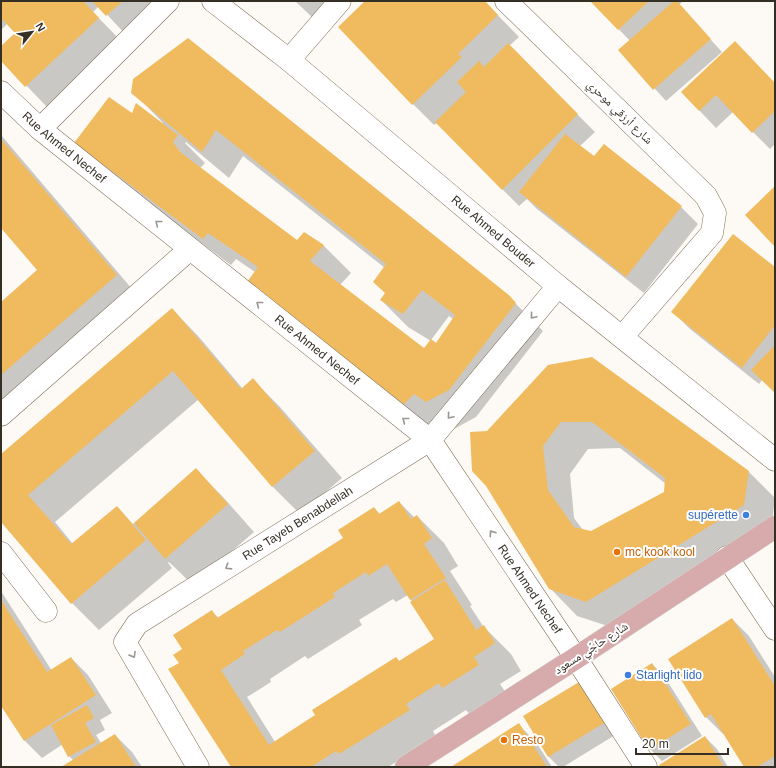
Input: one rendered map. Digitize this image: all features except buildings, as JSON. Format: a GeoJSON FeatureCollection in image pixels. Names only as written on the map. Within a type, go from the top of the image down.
{"type":"FeatureCollection","features":[{"type":"Feature","properties":{"kind":"main road","name":"شارع حاجّي مسعود"},"geometry":{"type":"LineString","coordinates":[[406,767],[576,658],[727,557],[775,527]]}},
{"type":"Feature","properties":{"kind":"street"},"geometry":{"type":"LineString","coordinates":[[40,129],[168,1]]}},
{"type":"Feature","properties":{"kind":"street","name":"Rue Ahmed Bouder"},"geometry":{"type":"LineString","coordinates":[[213,1],[289,60],[558,286],[775,460]]}},
{"type":"Feature","properties":{"kind":"street"},"geometry":{"type":"LineString","coordinates":[[289,60],[340,1]]}},
{"type":"Feature","properties":{"kind":"street","name":"شارع أرزقي موحري"},"geometry":{"type":"LineString","coordinates":[[506,1],[706,196],[715,213],[712,233],[622,337]]}},
{"type":"Feature","properties":{"kind":"street","name":"Rue Ahmed Nechef"},"geometry":{"type":"LineString","coordinates":[[1,92],[40,129],[430,440],[576,658],[646,767]]}},
{"type":"Feature","properties":{"kind":"street"},"geometry":{"type":"LineString","coordinates":[[1,415],[190,249]]}},
{"type":"Feature","properties":{"kind":"street","name":"Rue Tayeb Benabdellah"},"geometry":{"type":"LineString","coordinates":[[198,767],[125,642],[137,624],[430,440],[558,286]]}},
{"type":"Feature","properties":{"kind":"street"},"geometry":{"type":"LineString","coordinates":[[1,553],[46,611]]}},
{"type":"Feature","properties":{"kind":"street"},"geometry":{"type":"LineString","coordinates":[[727,557],[775,629]]}},
{"type":"Feature","properties":{"kind":"place","name":"supérette"},"geometry":{"type":"Point","coordinates":[746,515]}},
{"type":"Feature","properties":{"kind":"place","name":"mc kook kool"},"geometry":{"type":"Point","coordinates":[617,552]}},
{"type":"Feature","properties":{"kind":"place","name":"Starlight lido"},"geometry":{"type":"Point","coordinates":[628,675]}},
{"type":"Feature","properties":{"kind":"place","name":"Resto"},"geometry":{"type":"Point","coordinates":[504,740]}}]}
